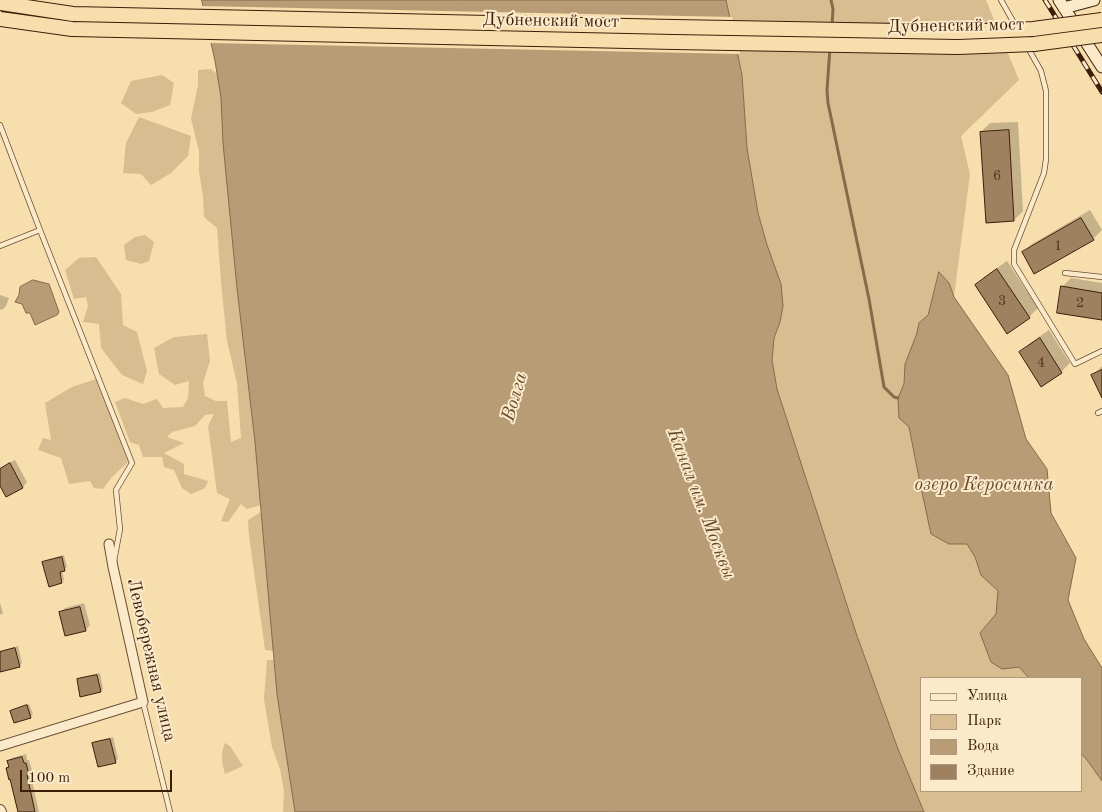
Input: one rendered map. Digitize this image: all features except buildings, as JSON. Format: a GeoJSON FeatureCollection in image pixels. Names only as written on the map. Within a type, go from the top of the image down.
{"type":"FeatureCollection","features":[{"type":"Feature","properties":{"kind":"main road"},"geometry":{"type":"LineString","coordinates":[[1094,0],[1062,4],[1102,66]]}},
{"type":"Feature","properties":{"kind":"main road","name":"Дубненский мост"},"geometry":{"type":"LineString","coordinates":[[0,3],[73,14],[958,32],[1033,29],[1102,20]]}},
{"type":"Feature","properties":{"kind":"main road","name":"Дубненский мост"},"geometry":{"type":"LineString","coordinates":[[0,19],[72,29],[948,47],[1034,44],[1102,35]]}},
{"type":"Feature","properties":{"kind":"street","name":"Левобережная улица"},"geometry":{"type":"LineString","coordinates":[[109,544],[143,702]]}},
{"type":"Feature","properties":{"kind":"street"},"geometry":{"type":"LineString","coordinates":[[0,746],[143,702]]}},
{"type":"Feature","properties":{"kind":"lane"},"geometry":{"type":"LineString","coordinates":[[1001,0],[1041,71],[1046,91],[1046,159],[1044,172],[1014,250],[1014,264],[1075,364],[1102,351]]}},
{"type":"Feature","properties":{"kind":"lane"},"geometry":{"type":"LineString","coordinates":[[0,125],[132,464],[116,490],[120,529],[113,568]]}},
{"type":"Feature","properties":{"kind":"lane"},"geometry":{"type":"LineString","coordinates":[[0,246],[40,230]]}},
{"type":"Feature","properties":{"kind":"lane"},"geometry":{"type":"LineString","coordinates":[[1065,273],[1102,277]]}},
{"type":"Feature","properties":{"kind":"lane","name":"Левобережная улица"},"geometry":{"type":"LineString","coordinates":[[143,702],[170,812]]}},
{"type":"Feature","properties":{"kind":"green space"},"geometry":{"type":"Polygon","coordinates":[[[726,0],[986,0],[1019,80],[961,136],[970,174],[954,297],[949,283],[939,273],[928,315],[919,323],[905,364],[904,384],[898,398],[909,427],[931,534],[949,544],[967,544],[975,557],[981,575],[998,591],[996,614],[980,633],[1002,669],[1019,667],[1028,677],[920,677],[920,792],[1082,792],[1082,754],[1102,781],[1102,812],[924,812],[898,749],[856,633],[777,389],[772,360],[774,338],[783,306],[758,213],[747,148],[742,75],[726,0]]]}},
{"type":"Feature","properties":{"kind":"green space"},"geometry":{"type":"Polygon","coordinates":[[[211,69],[218,75],[221,97],[223,143],[261,505],[247,509],[241,504],[228,522],[221,521],[230,499],[217,493],[208,426],[214,414],[205,415],[195,426],[172,432],[167,437],[184,443],[164,453],[184,464],[184,474],[208,481],[205,488],[191,494],[182,488],[174,470],[164,467],[162,457],[143,457],[139,445],[130,442],[115,402],[125,398],[143,404],[157,399],[163,408],[183,407],[188,398],[189,381],[175,385],[159,374],[154,348],[174,337],[207,334],[210,361],[203,383],[205,396],[216,401],[227,401],[231,442],[241,438],[237,383],[227,341],[217,228],[204,217],[199,172],[199,151],[191,119],[198,85],[198,70],[211,69]]]}},
{"type":"Feature","properties":{"kind":"green space"},"geometry":{"type":"Polygon","coordinates":[[[162,75],[174,83],[170,105],[152,112],[136,114],[121,103],[131,81],[162,75]]]}},
{"type":"Feature","properties":{"kind":"green space"},"geometry":{"type":"Polygon","coordinates":[[[139,117],[191,136],[188,156],[171,173],[151,185],[141,174],[123,173],[126,143],[139,117]]]}},
{"type":"Feature","properties":{"kind":"green space"},"geometry":{"type":"Polygon","coordinates":[[[145,235],[154,242],[149,261],[141,264],[126,260],[124,245],[135,237],[145,235]]]}},
{"type":"Feature","properties":{"kind":"green space"},"geometry":{"type":"Polygon","coordinates":[[[96,257],[121,294],[123,325],[137,332],[147,371],[143,384],[122,375],[101,348],[99,324],[83,322],[88,306],[86,297],[74,299],[65,270],[79,258],[96,257]]]}},
{"type":"Feature","properties":{"kind":"green space"},"geometry":{"type":"Polygon","coordinates":[[[96,379],[129,461],[112,477],[103,489],[94,488],[90,481],[69,484],[61,458],[38,450],[43,438],[51,440],[45,403],[72,387],[96,379]]]}},
{"type":"Feature","properties":{"kind":"green space"},"geometry":{"type":"Polygon","coordinates":[[[261,512],[274,651],[265,650],[249,536],[248,520],[261,512]]]}},
{"type":"Feature","properties":{"kind":"green space"},"geometry":{"type":"Polygon","coordinates":[[[267,660],[274,660],[277,694],[295,812],[283,812],[284,791],[280,769],[272,747],[264,699],[267,660]]]}},
{"type":"Feature","properties":{"kind":"green space"},"geometry":{"type":"Polygon","coordinates":[[[225,743],[230,746],[243,766],[225,774],[222,751],[225,743]]]}},
{"type":"Feature","properties":{"kind":"water"},"geometry":{"type":"Polygon","coordinates":[[[202,0],[726,0],[742,75],[747,148],[758,213],[781,284],[783,306],[774,338],[772,360],[777,389],[856,633],[898,749],[924,812],[295,812],[277,694],[255,442],[237,288],[223,143],[221,97],[202,0]]]}},
{"type":"Feature","properties":{"kind":"water","name":"озеро Керосинка"},"geometry":{"type":"Polygon","coordinates":[[[939,272],[949,283],[954,297],[1008,375],[1026,439],[1047,469],[1051,513],[1076,558],[1068,600],[1084,639],[1102,668],[1102,781],[1082,754],[1082,677],[1028,677],[1019,667],[1002,669],[991,662],[980,633],[996,614],[998,591],[981,575],[975,557],[967,544],[949,544],[931,534],[909,427],[899,418],[898,398],[904,384],[905,364],[919,323],[928,315],[939,272]]]}},
{"type":"Feature","properties":{"kind":"water"},"geometry":{"type":"Polygon","coordinates":[[[33,280],[49,284],[59,312],[57,315],[35,325],[30,313],[26,313],[22,304],[15,302],[19,295],[20,287],[33,280]]]}},
{"type":"Feature","properties":{"kind":"pier"},"geometry":{"type":"Polygon","coordinates":[[[200,6],[732,17],[740,54],[209,43],[200,6]]]}},
{"type":"Feature","properties":{"kind":"waterway"},"geometry":{"type":"LineString","coordinates":[[831,0],[833,9],[832,27]]}},
{"type":"Feature","properties":{"kind":"waterway"},"geometry":{"type":"LineString","coordinates":[[830,48],[828,103],[869,299],[884,387],[894,397],[898,398]]}},
{"type":"Feature","properties":{"kind":"railway"},"geometry":{"type":"LineString","coordinates":[[1045,0],[1102,92]]}},
{"type":"Feature","properties":{"kind":"water label","name":"Волга"},"geometry":{"type":"Point","coordinates":[515,397]}},
{"type":"Feature","properties":{"kind":"water label","name":"Канал им. Москвы"},"geometry":{"type":"Point","coordinates":[701,504]}}]}
